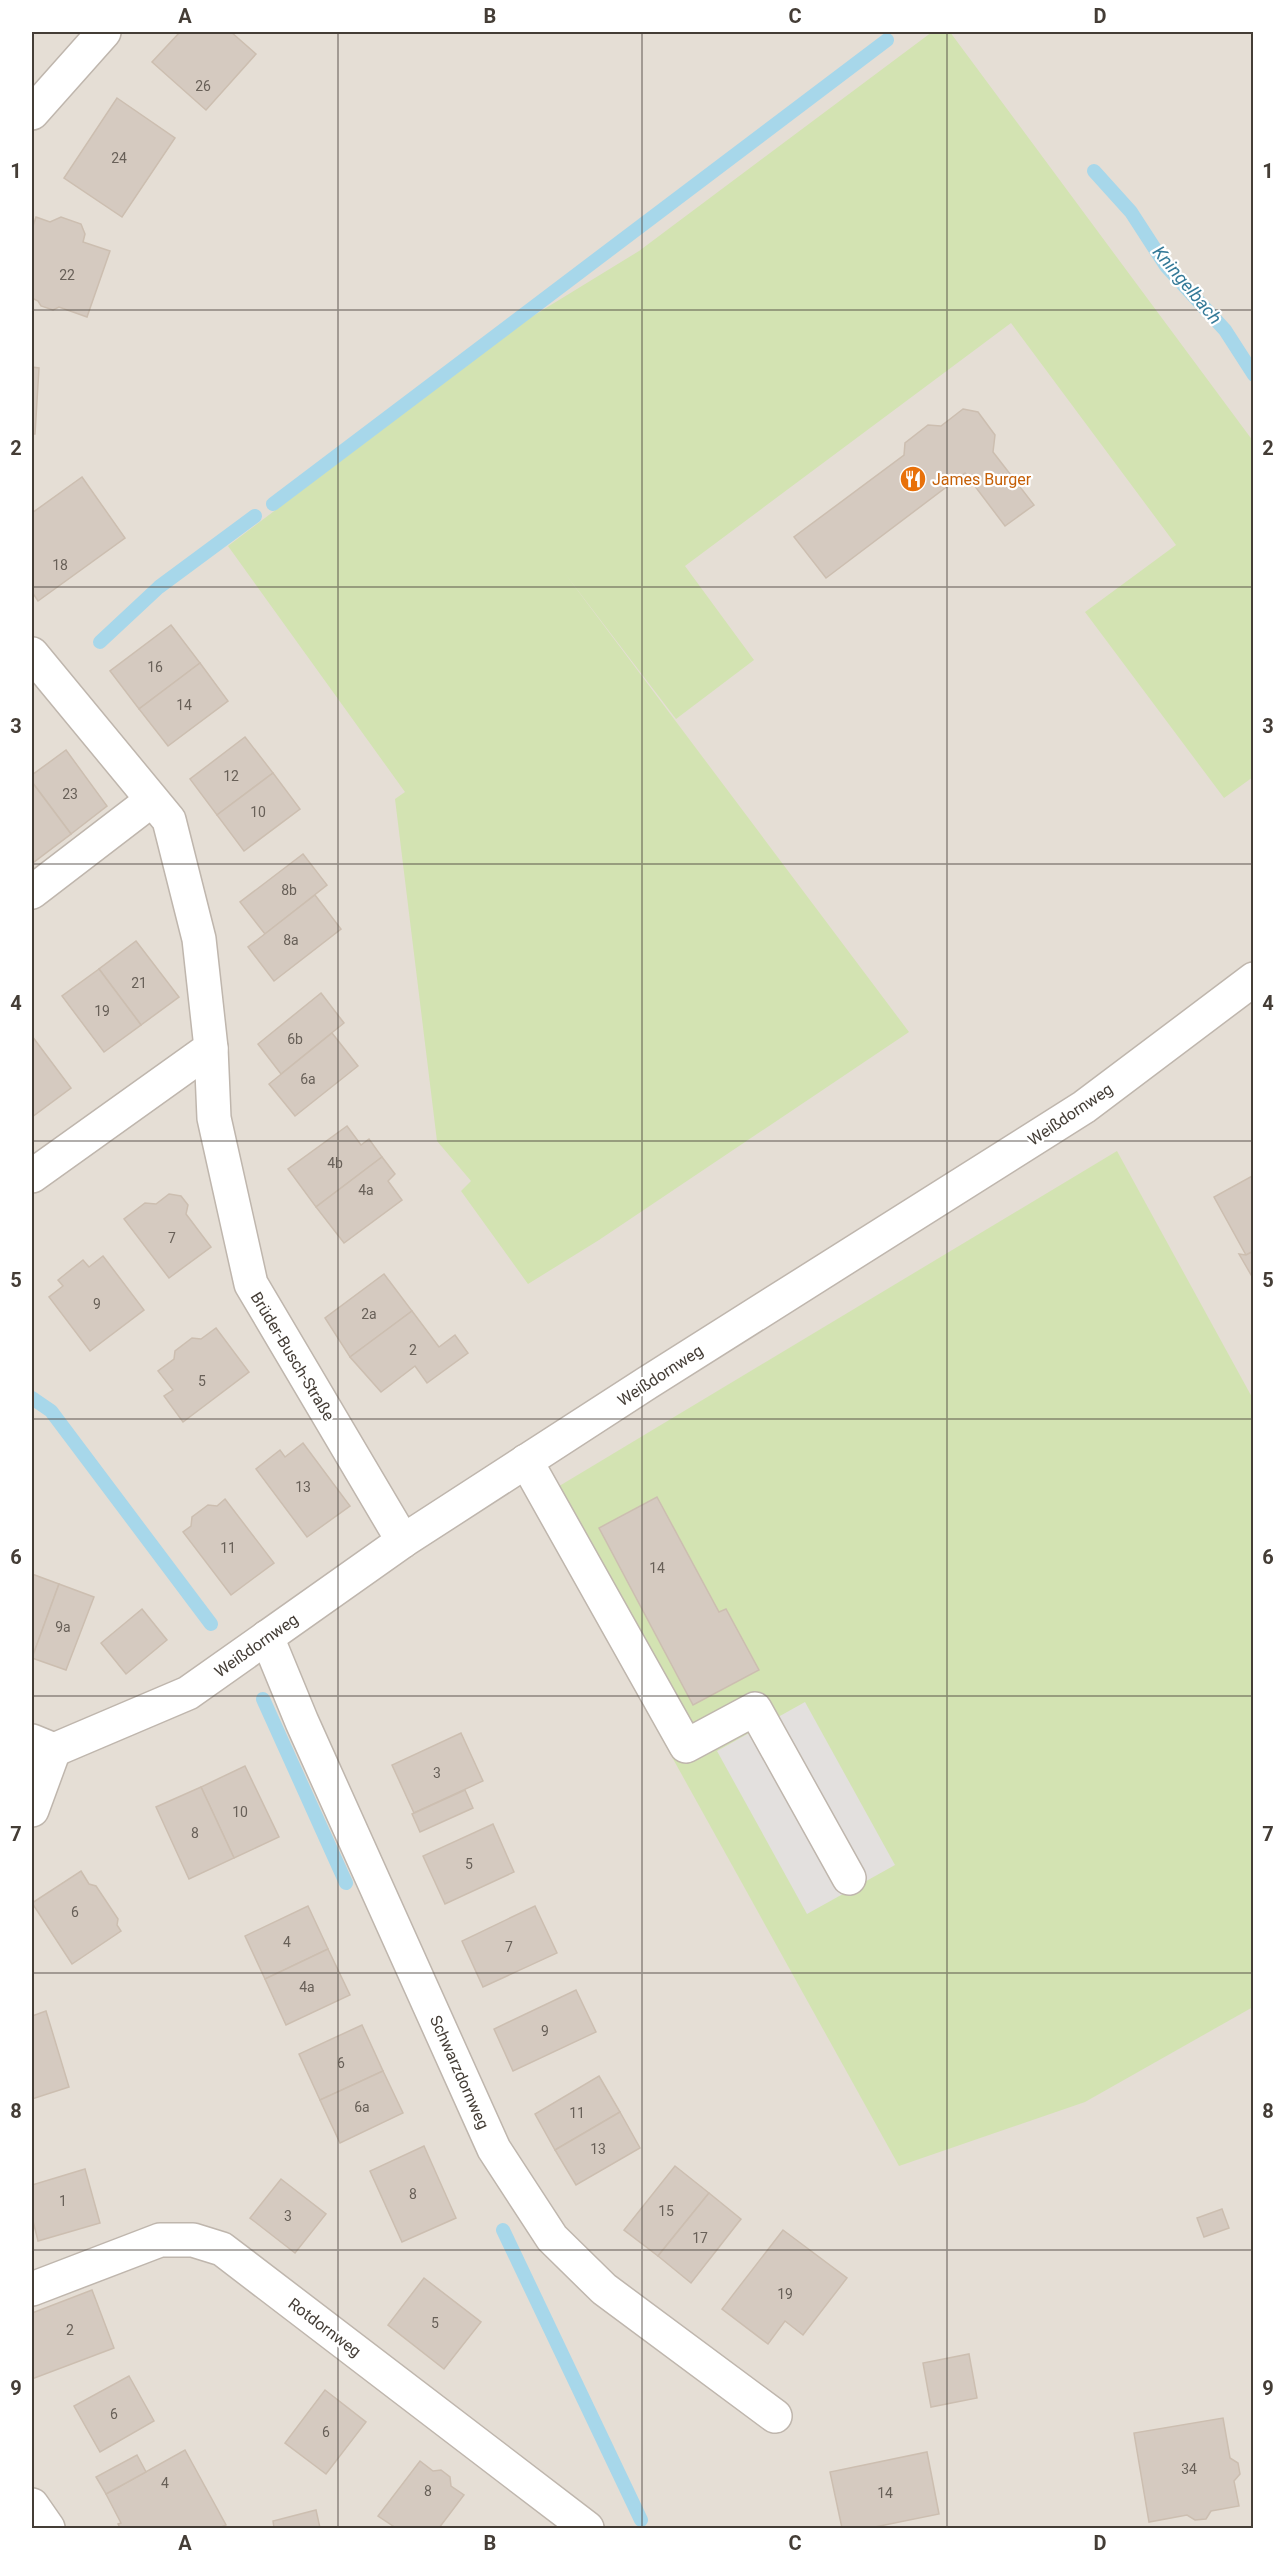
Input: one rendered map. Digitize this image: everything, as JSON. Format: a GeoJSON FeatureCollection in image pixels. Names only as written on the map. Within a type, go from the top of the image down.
{"type":"FeatureCollection","features":[{"type":"Feature","properties":{"kind":"street"},"geometry":{"type":"LineString","coordinates":[[32,113],[104,32]]}},
{"type":"Feature","properties":{"kind":"street","name":"Brüder-Busch-Straße"},"geometry":{"type":"LineString","coordinates":[[32,654],[169,820],[199,939],[211,1048],[214,1118],[251,1284],[403,1541]]}},
{"type":"Feature","properties":{"kind":"street"},"geometry":{"type":"LineString","coordinates":[[32,892],[152,800]]}},
{"type":"Feature","properties":{"kind":"street","name":"Weißdornweg"},"geometry":{"type":"LineString","coordinates":[[32,1810],[43,1746],[188,1693],[403,1541],[656,1376],[1084,1107],[1254,979]]}},
{"type":"Feature","properties":{"kind":"street"},"geometry":{"type":"LineString","coordinates":[[32,1176],[211,1048]]}},
{"type":"Feature","properties":{"kind":"street"},"geometry":{"type":"LineString","coordinates":[[526,1461],[686,1746],[755,1709],[849,1878]]}},
{"type":"Feature","properties":{"kind":"street","name":"Schwarzdornweg"},"geometry":{"type":"LineString","coordinates":[[267,1637],[302,1722],[494,2149],[552,2238],[604,2289],[775,2416]]}},
{"type":"Feature","properties":{"kind":"street","name":"Rotdornweg"},"geometry":{"type":"LineString","coordinates":[[32,2289],[160,2240],[194,2240],[222,2249],[587,2529]]}},
{"type":"Feature","properties":{"kind":"street"},"geometry":{"type":"LineString","coordinates":[[32,2505],[48,2529]]}},
{"type":"Feature","properties":{"kind":"shaded area"},"geometry":{"type":"Polygon","coordinates":[[[32,32],[1253,32],[1253,2528],[32,2528],[32,32]]]}},
{"type":"Feature","properties":{"kind":"shaded area"},"geometry":{"type":"Polygon","coordinates":[[[805,1702],[895,1865],[807,1914],[717,1751],[805,1702]]]}},
{"type":"Feature","properties":{"kind":"green space"},"geometry":{"type":"Polygon","coordinates":[[[932,32],[950,32],[1253,441],[1253,777],[1224,798],[1085,612],[1176,545],[1011,323],[685,566],[754,660],[676,719],[563,571],[909,1032],[599,1240],[528,1284],[461,1191],[471,1181],[437,1141],[395,799],[405,792],[228,546],[528,319],[639,251],[932,32]]]}},
{"type":"Feature","properties":{"kind":"green space"},"geometry":{"type":"Polygon","coordinates":[[[1117,1151],[1253,1399],[1253,2007],[1085,2102],[899,2166],[531,1503],[1117,1151]]]}},
{"type":"Feature","properties":{"kind":"building"},"geometry":{"type":"Polygon","coordinates":[[[180,32],[231,32],[256,54],[206,110],[152,62],[180,32]]]}},
{"type":"Feature","properties":{"kind":"building"},"geometry":{"type":"Polygon","coordinates":[[[117,98],[175,138],[122,217],[64,178],[117,98]]]}},
{"type":"Feature","properties":{"kind":"building"},"geometry":{"type":"Polygon","coordinates":[[[36,217],[50,222],[61,217],[81,224],[85,234],[83,242],[110,251],[87,317],[59,307],[53,310],[41,306],[32,298],[32,229],[36,217]]]}},
{"type":"Feature","properties":{"kind":"building"},"geometry":{"type":"Polygon","coordinates":[[[32,367],[39,368],[35,434],[32,434],[32,367]]]}},
{"type":"Feature","properties":{"kind":"building"},"geometry":{"type":"Polygon","coordinates":[[[963,409],[978,412],[995,435],[993,452],[1034,505],[1005,526],[965,473],[826,578],[794,537],[904,455],[905,443],[928,425],[941,426],[963,409]]]}},
{"type":"Feature","properties":{"kind":"building"},"geometry":{"type":"Polygon","coordinates":[[[82,477],[125,538],[38,601],[32,592],[32,513],[82,477]]]}},
{"type":"Feature","properties":{"kind":"building"},"geometry":{"type":"Polygon","coordinates":[[[171,625],[200,663],[139,709],[110,671],[171,625]]]}},
{"type":"Feature","properties":{"kind":"building"},"geometry":{"type":"Polygon","coordinates":[[[200,663],[228,701],[168,746],[139,709],[200,663]]]}},
{"type":"Feature","properties":{"kind":"building"},"geometry":{"type":"Polygon","coordinates":[[[245,737],[273,773],[217,815],[190,779],[245,737]]]}},
{"type":"Feature","properties":{"kind":"building"},"geometry":{"type":"Polygon","coordinates":[[[66,750],[107,806],[71,834],[32,782],[32,775],[66,750]]]}},
{"type":"Feature","properties":{"kind":"building"},"geometry":{"type":"Polygon","coordinates":[[[273,773],[300,809],[244,851],[217,815],[273,773]]]}},
{"type":"Feature","properties":{"kind":"building"},"geometry":{"type":"Polygon","coordinates":[[[32,782],[71,834],[34,862],[32,858],[32,782]]]}},
{"type":"Feature","properties":{"kind":"building"},"geometry":{"type":"Polygon","coordinates":[[[303,854],[327,885],[265,934],[240,902],[303,854]]]}},
{"type":"Feature","properties":{"kind":"building"},"geometry":{"type":"Polygon","coordinates":[[[315,895],[341,929],[274,981],[248,947],[315,895]]]}},
{"type":"Feature","properties":{"kind":"building"},"geometry":{"type":"Polygon","coordinates":[[[136,941],[179,997],[141,1025],[99,969],[136,941]]]}},
{"type":"Feature","properties":{"kind":"building"},"geometry":{"type":"Polygon","coordinates":[[[99,969],[141,1025],[104,1052],[62,996],[99,969]]]}},
{"type":"Feature","properties":{"kind":"building"},"geometry":{"type":"Polygon","coordinates":[[[321,993],[344,1023],[281,1074],[258,1044],[321,993]]]}},
{"type":"Feature","properties":{"kind":"building"},"geometry":{"type":"Polygon","coordinates":[[[332,1033],[358,1066],[295,1116],[269,1084],[332,1033]]]}},
{"type":"Feature","properties":{"kind":"building"},"geometry":{"type":"Polygon","coordinates":[[[32,1036],[71,1088],[32,1117],[32,1036]]]}},
{"type":"Feature","properties":{"kind":"building"},"geometry":{"type":"Polygon","coordinates":[[[347,1126],[361,1145],[369,1139],[382,1157],[316,1207],[288,1169],[347,1126]]]}},
{"type":"Feature","properties":{"kind":"building"},"geometry":{"type":"Polygon","coordinates":[[[382,1157],[395,1174],[388,1181],[402,1200],[344,1243],[316,1207],[382,1157]]]}},
{"type":"Feature","properties":{"kind":"building"},"geometry":{"type":"Polygon","coordinates":[[[1254,1175],[1254,1251],[1246,1255],[1214,1197],[1254,1175]]]}},
{"type":"Feature","properties":{"kind":"building"},"geometry":{"type":"Polygon","coordinates":[[[169,1194],[181,1196],[188,1205],[186,1214],[211,1247],[169,1278],[124,1219],[145,1203],[156,1204],[169,1194]]]}},
{"type":"Feature","properties":{"kind":"building"},"geometry":{"type":"Polygon","coordinates":[[[1254,1251],[1254,1280],[1239,1254],[1246,1255],[1254,1251]]]}},
{"type":"Feature","properties":{"kind":"building"},"geometry":{"type":"Polygon","coordinates":[[[103,1256],[144,1310],[90,1351],[49,1297],[63,1286],[58,1280],[83,1260],[89,1267],[103,1256]]]}},
{"type":"Feature","properties":{"kind":"building"},"geometry":{"type":"Polygon","coordinates":[[[384,1274],[412,1311],[350,1357],[325,1318],[384,1274]]]}},
{"type":"Feature","properties":{"kind":"building"},"geometry":{"type":"Polygon","coordinates":[[[412,1311],[439,1347],[455,1335],[468,1353],[427,1383],[415,1366],[381,1392],[350,1357],[412,1311]]]}},
{"type":"Feature","properties":{"kind":"building"},"geometry":{"type":"Polygon","coordinates":[[[216,1328],[249,1372],[183,1422],[164,1396],[173,1390],[158,1371],[174,1359],[175,1351],[192,1338],[201,1339],[216,1328]]]}},
{"type":"Feature","properties":{"kind":"building"},"geometry":{"type":"Polygon","coordinates":[[[303,1443],[350,1506],[307,1537],[256,1469],[280,1450],[285,1457],[303,1443]]]}},
{"type":"Feature","properties":{"kind":"building"},"geometry":{"type":"Polygon","coordinates":[[[657,1497],[719,1612],[726,1609],[759,1670],[693,1705],[599,1528],[657,1497]]]}},
{"type":"Feature","properties":{"kind":"building"},"geometry":{"type":"Polygon","coordinates":[[[225,1499],[274,1563],[231,1595],[183,1532],[191,1526],[192,1517],[208,1505],[217,1506],[225,1499]]]}},
{"type":"Feature","properties":{"kind":"building"},"geometry":{"type":"Polygon","coordinates":[[[32,1574],[59,1584],[32,1658],[32,1574]]]}},
{"type":"Feature","properties":{"kind":"building"},"geometry":{"type":"Polygon","coordinates":[[[59,1584],[94,1597],[66,1670],[32,1658],[59,1584]]]}},
{"type":"Feature","properties":{"kind":"building"},"geometry":{"type":"Polygon","coordinates":[[[142,1609],[167,1640],[126,1674],[101,1643],[142,1609]]]}},
{"type":"Feature","properties":{"kind":"building"},"geometry":{"type":"Polygon","coordinates":[[[461,1733],[483,1781],[414,1813],[392,1765],[461,1733]]]}},
{"type":"Feature","properties":{"kind":"building"},"geometry":{"type":"Polygon","coordinates":[[[245,1766],[279,1837],[234,1858],[201,1787],[245,1766]]]}},
{"type":"Feature","properties":{"kind":"building"},"geometry":{"type":"Polygon","coordinates":[[[201,1787],[234,1858],[189,1879],[156,1807],[201,1787]]]}},
{"type":"Feature","properties":{"kind":"building"},"geometry":{"type":"Polygon","coordinates":[[[465,1790],[473,1808],[420,1832],[412,1814],[465,1790]]]}},
{"type":"Feature","properties":{"kind":"building"},"geometry":{"type":"Polygon","coordinates":[[[493,1824],[514,1872],[445,1904],[423,1856],[493,1824]]]}},
{"type":"Feature","properties":{"kind":"building"},"geometry":{"type":"Polygon","coordinates":[[[81,1871],[89,1884],[96,1886],[118,1919],[117,1925],[121,1931],[72,1964],[32,1903],[81,1871]]]}},
{"type":"Feature","properties":{"kind":"building"},"geometry":{"type":"Polygon","coordinates":[[[308,1906],[328,1949],[265,1979],[245,1936],[308,1906]]]}},
{"type":"Feature","properties":{"kind":"building"},"geometry":{"type":"Polygon","coordinates":[[[535,1906],[557,1953],[483,1987],[462,1941],[535,1906]]]}},
{"type":"Feature","properties":{"kind":"building"},"geometry":{"type":"Polygon","coordinates":[[[328,1949],[350,1995],[286,2025],[265,1979],[328,1949]]]}},
{"type":"Feature","properties":{"kind":"building"},"geometry":{"type":"Polygon","coordinates":[[[576,1990],[596,2032],[513,2071],[494,2029],[576,1990]]]}},
{"type":"Feature","properties":{"kind":"building"},"geometry":{"type":"Polygon","coordinates":[[[46,2011],[69,2087],[32,2099],[32,2016],[46,2011]]]}},
{"type":"Feature","properties":{"kind":"building"},"geometry":{"type":"Polygon","coordinates":[[[362,2025],[383,2071],[320,2100],[299,2054],[362,2025]]]}},
{"type":"Feature","properties":{"kind":"building"},"geometry":{"type":"Polygon","coordinates":[[[383,2071],[403,2113],[340,2143],[320,2100],[383,2071]]]}},
{"type":"Feature","properties":{"kind":"building"},"geometry":{"type":"Polygon","coordinates":[[[599,2076],[620,2112],[555,2150],[535,2114],[599,2076]]]}},
{"type":"Feature","properties":{"kind":"building"},"geometry":{"type":"Polygon","coordinates":[[[620,2112],[640,2148],[576,2185],[555,2150],[620,2112]]]}},
{"type":"Feature","properties":{"kind":"building"},"geometry":{"type":"Polygon","coordinates":[[[424,2146],[456,2218],[402,2242],[370,2171],[424,2146]]]}},
{"type":"Feature","properties":{"kind":"building"},"geometry":{"type":"Polygon","coordinates":[[[675,2166],[709,2193],[658,2256],[624,2230],[675,2166]]]}},
{"type":"Feature","properties":{"kind":"building"},"geometry":{"type":"Polygon","coordinates":[[[85,2169],[100,2223],[38,2241],[32,2217],[32,2185],[85,2169]]]}},
{"type":"Feature","properties":{"kind":"building"},"geometry":{"type":"Polygon","coordinates":[[[281,2179],[326,2214],[295,2253],[250,2218],[281,2179]]]}},
{"type":"Feature","properties":{"kind":"building"},"geometry":{"type":"Polygon","coordinates":[[[709,2193],[741,2219],[691,2283],[658,2256],[709,2193]]]}},
{"type":"Feature","properties":{"kind":"building"},"geometry":{"type":"Polygon","coordinates":[[[1222,2209],[1229,2228],[1204,2237],[1197,2218],[1222,2209]]]}},
{"type":"Feature","properties":{"kind":"building"},"geometry":{"type":"Polygon","coordinates":[[[783,2230],[847,2278],[803,2335],[785,2321],[768,2344],[722,2309],[783,2230]]]}},
{"type":"Feature","properties":{"kind":"building"},"geometry":{"type":"Polygon","coordinates":[[[424,2278],[481,2322],[444,2369],[388,2325],[424,2278]]]}},
{"type":"Feature","properties":{"kind":"building"},"geometry":{"type":"Polygon","coordinates":[[[92,2290],[114,2348],[32,2379],[32,2313],[92,2290]]]}},
{"type":"Feature","properties":{"kind":"building"},"geometry":{"type":"Polygon","coordinates":[[[969,2354],[977,2398],[931,2407],[923,2363],[969,2354]]]}},
{"type":"Feature","properties":{"kind":"building"},"geometry":{"type":"Polygon","coordinates":[[[129,2376],[154,2421],[100,2452],[74,2406],[129,2376]]]}},
{"type":"Feature","properties":{"kind":"building"},"geometry":{"type":"Polygon","coordinates":[[[325,2390],[366,2422],[326,2474],[285,2443],[325,2390]]]}},
{"type":"Feature","properties":{"kind":"building"},"geometry":{"type":"Polygon","coordinates":[[[1223,2418],[1230,2458],[1238,2463],[1240,2474],[1234,2481],[1239,2506],[1211,2511],[1206,2519],[1195,2520],[1187,2515],[1149,2522],[1134,2433],[1223,2418]]]}},
{"type":"Feature","properties":{"kind":"building"},"geometry":{"type":"Polygon","coordinates":[[[185,2450],[226,2525],[219,2528],[120,2528],[118,2524],[121,2523],[106,2494],[185,2450]]]}},
{"type":"Feature","properties":{"kind":"building"},"geometry":{"type":"Polygon","coordinates":[[[927,2452],[939,2514],[870,2528],[842,2528],[830,2472],[927,2452]]]}},
{"type":"Feature","properties":{"kind":"building"},"geometry":{"type":"Polygon","coordinates":[[[137,2455],[146,2472],[106,2494],[96,2477],[137,2455]]]}},
{"type":"Feature","properties":{"kind":"building"},"geometry":{"type":"Polygon","coordinates":[[[420,2461],[433,2471],[441,2470],[450,2477],[451,2486],[464,2495],[439,2528],[396,2528],[378,2516],[420,2461]]]}},
{"type":"Feature","properties":{"kind":"building"},"geometry":{"type":"Polygon","coordinates":[[[316,2510],[320,2528],[274,2528],[273,2521],[316,2510]]]}},
{"type":"Feature","properties":{"kind":"waterway"},"geometry":{"type":"LineString","coordinates":[[273,504],[887,40]]}},
{"type":"Feature","properties":{"kind":"waterway","name":"Kningelbach"},"geometry":{"type":"LineString","coordinates":[[1094,171],[1131,212],[1166,266],[1225,330],[1254,375]]}},
{"type":"Feature","properties":{"kind":"waterway"},"geometry":{"type":"LineString","coordinates":[[100,642],[159,587],[255,516]]}},
{"type":"Feature","properties":{"kind":"waterway"},"geometry":{"type":"LineString","coordinates":[[32,1398],[51,1411],[211,1624]]}},
{"type":"Feature","properties":{"kind":"waterway"},"geometry":{"type":"LineString","coordinates":[[263,1699],[346,1883]]}},
{"type":"Feature","properties":{"kind":"waterway"},"geometry":{"type":"LineString","coordinates":[[503,2230],[641,2520]]}},
{"type":"Feature","properties":{"kind":"place","name":"James Burger"},"geometry":{"type":"Point","coordinates":[913,479]}}]}
